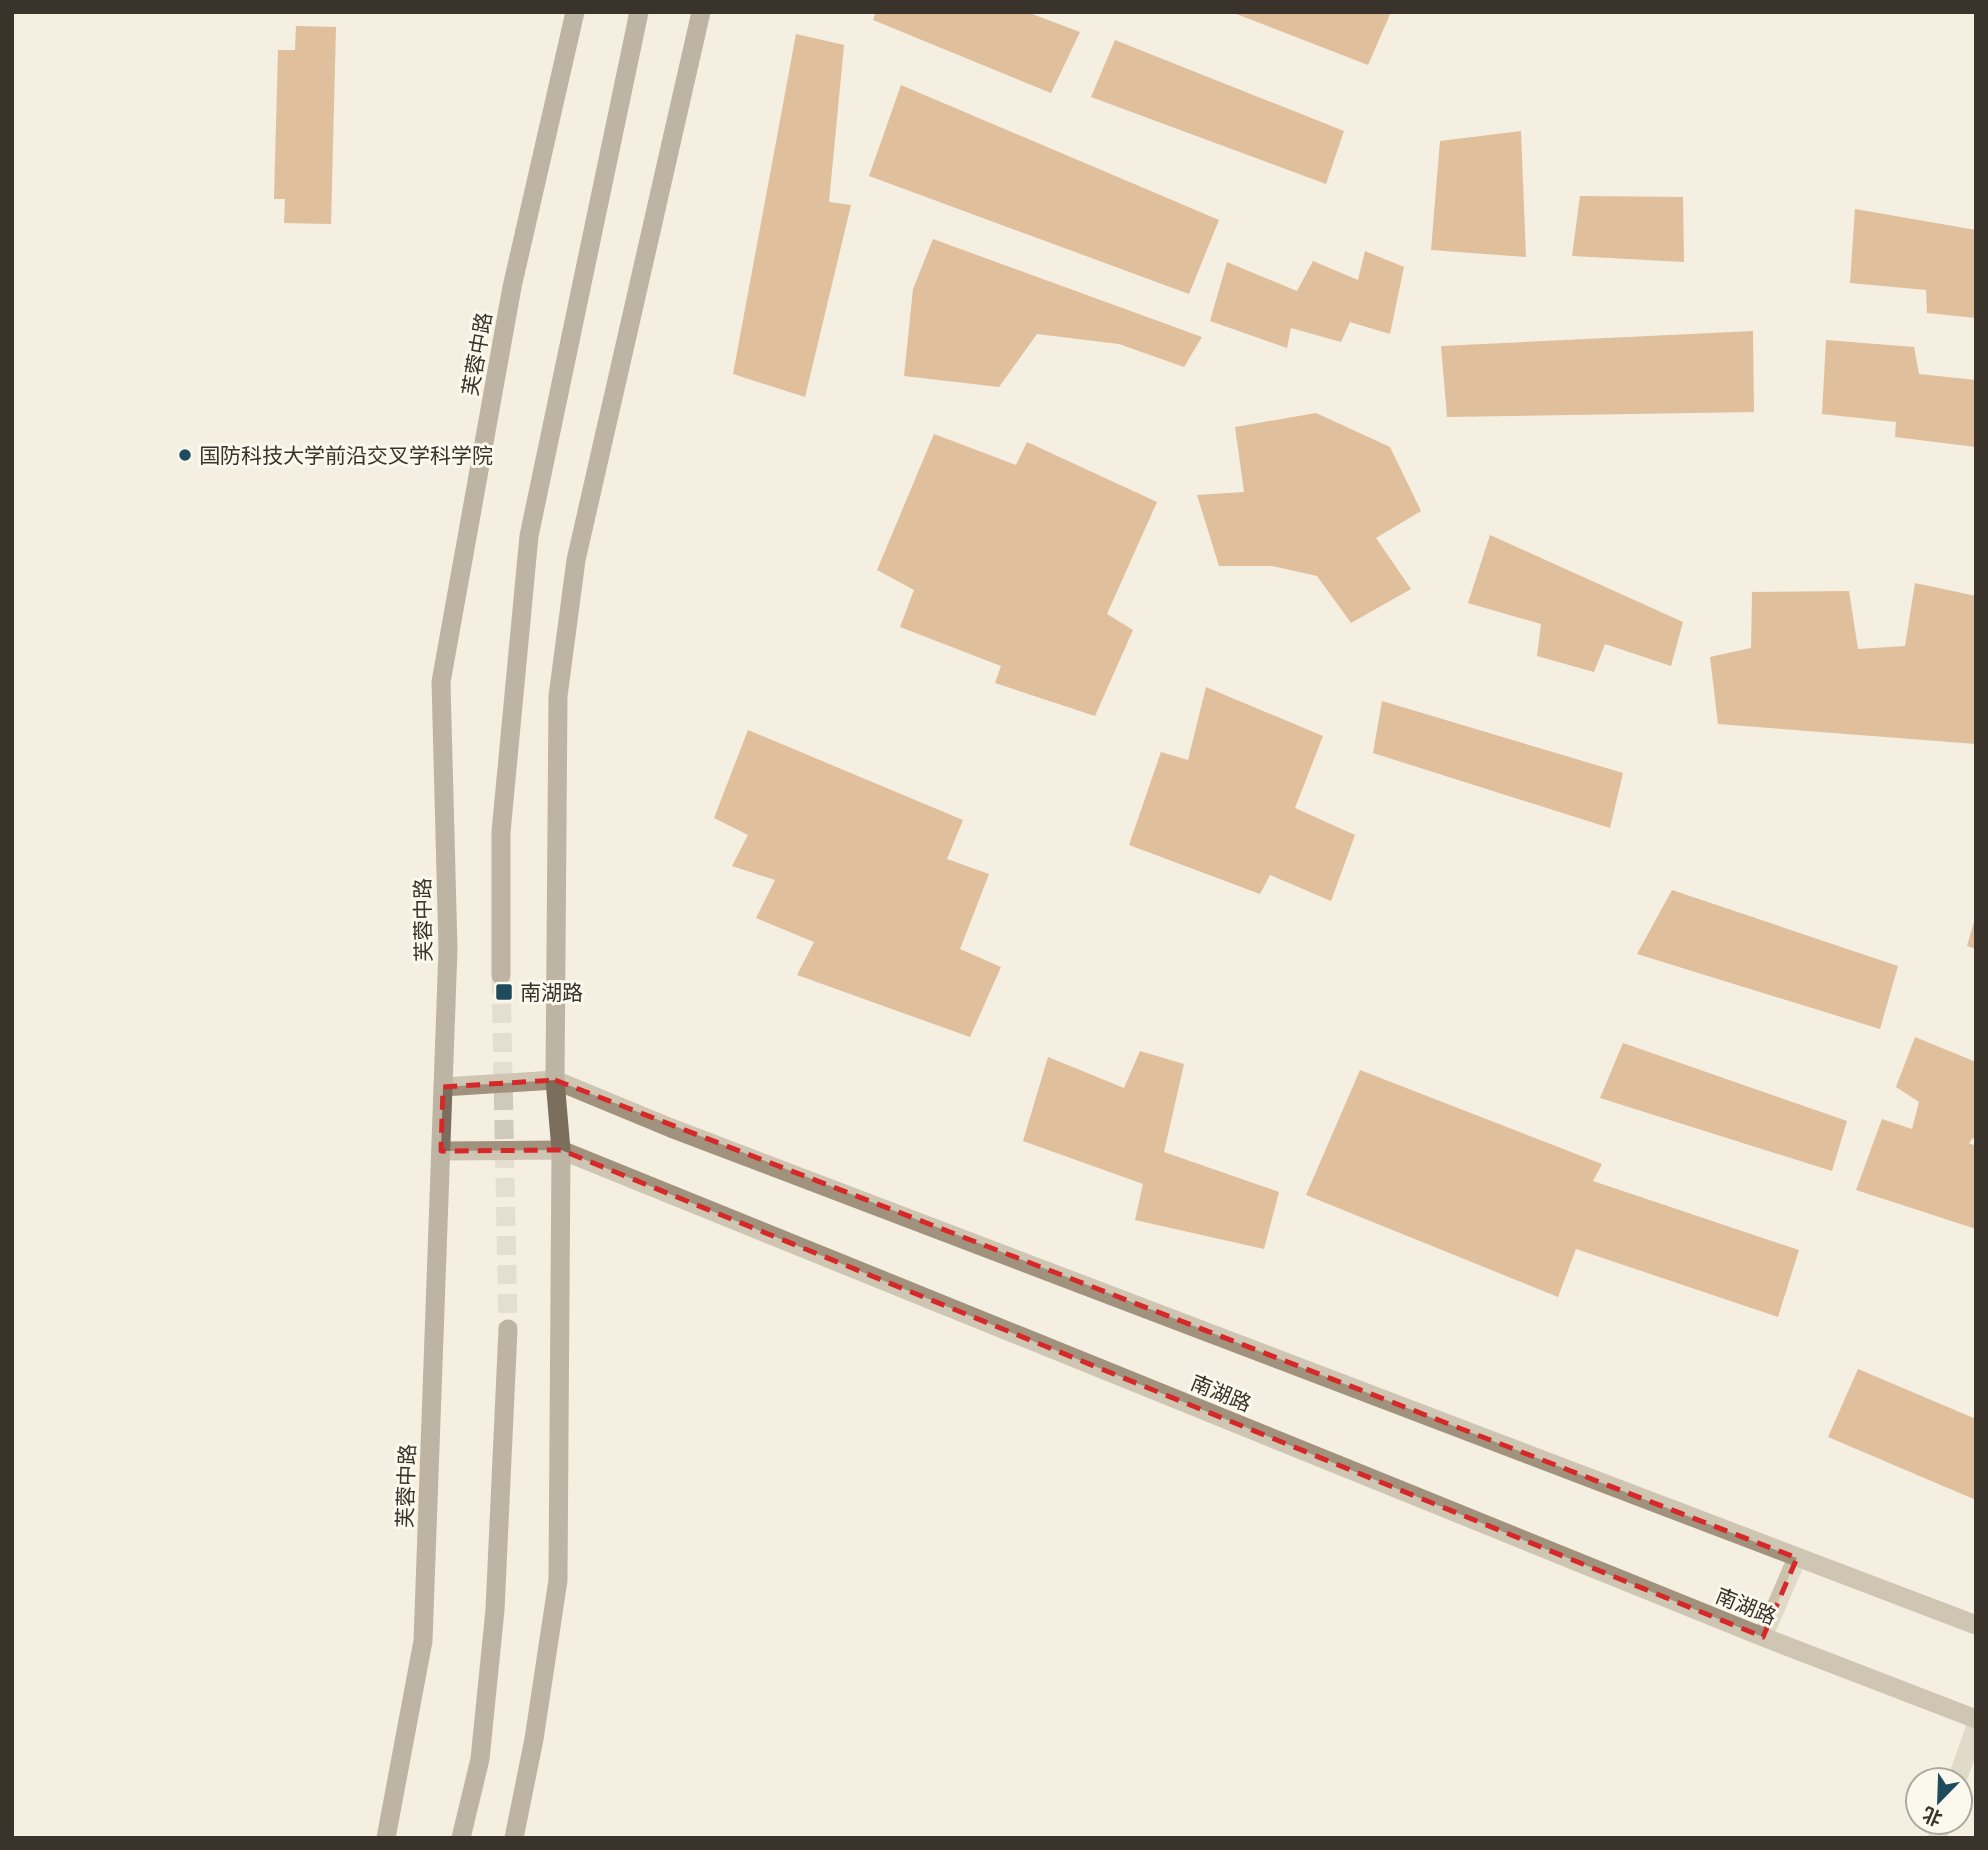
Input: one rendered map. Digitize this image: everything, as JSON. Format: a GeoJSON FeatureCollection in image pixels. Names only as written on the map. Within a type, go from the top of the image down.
{"type":"FeatureCollection","features":[{"type":"Feature","properties":{"kind":"main road","name":"芙蓉中路"},"geometry":{"type":"LineString","coordinates":[[386,1838],[423,1641],[448,949],[441,682],[512,287],[575,12]]}},
{"type":"Feature","properties":{"kind":"main road"},"geometry":{"type":"LineString","coordinates":[[501,975],[502,832],[529,536],[639,12]]}},
{"type":"Feature","properties":{"kind":"main road"},"geometry":{"type":"LineString","coordinates":[[514,1838],[534,1739],[558,1580],[561,1150],[555,1080],[558,696],[575,573],[701,12]]}},
{"type":"Feature","properties":{"kind":"main road"},"geometry":{"type":"LineString","coordinates":[[443,1087],[555,1080],[671,1128],[1976,1625]]}},
{"type":"Feature","properties":{"kind":"main road","name":"南湖路"},"geometry":{"type":"LineString","coordinates":[[442,1151],[561,1150],[1763,1637],[1976,1719]]}},
{"type":"Feature","properties":{"kind":"main road"},"geometry":{"type":"LineString","coordinates":[[461,1838],[480,1759],[494,1623],[508,1329]]}},
{"type":"Feature","properties":{"kind":"street"},"geometry":{"type":"LineString","coordinates":[[1763,1637],[1797,1558]]}},
{"type":"Feature","properties":{"kind":"street"},"geometry":{"type":"LineString","coordinates":[[1962,1766],[1976,1726]]}},
{"type":"Feature","properties":{"kind":"highlighted area"},"geometry":{"type":"Polygon","coordinates":[[[555,1080],[1797,1558],[1763,1637],[561,1150],[441,1151],[443,1087],[555,1080]]]}},
{"type":"Feature","properties":{"kind":"building"},"geometry":{"type":"Polygon","coordinates":[[[876,12],[1027,12],[1080,32],[1051,93],[873,20],[876,12]]]}},
{"type":"Feature","properties":{"kind":"building"},"geometry":{"type":"Polygon","coordinates":[[[1231,12],[1391,12],[1368,65],[1231,12]]]}},
{"type":"Feature","properties":{"kind":"building"},"geometry":{"type":"Polygon","coordinates":[[[296,26],[336,27],[331,224],[284,223],[285,199],[274,199],[278,50],[295,50],[296,26]]]}},
{"type":"Feature","properties":{"kind":"building"},"geometry":{"type":"Polygon","coordinates":[[[796,34],[844,45],[829,202],[851,205],[805,397],[733,374],[796,34]]]}},
{"type":"Feature","properties":{"kind":"building"},"geometry":{"type":"Polygon","coordinates":[[[1115,40],[1344,131],[1326,184],[1091,97],[1115,40]]]}},
{"type":"Feature","properties":{"kind":"building"},"geometry":{"type":"Polygon","coordinates":[[[901,85],[1219,220],[1189,294],[869,176],[901,85]]]}},
{"type":"Feature","properties":{"kind":"building"},"geometry":{"type":"Polygon","coordinates":[[[1521,131],[1526,257],[1431,250],[1440,141],[1521,131]]]}},
{"type":"Feature","properties":{"kind":"building"},"geometry":{"type":"Polygon","coordinates":[[[1580,196],[1683,197],[1684,262],[1572,256],[1580,196]]]}},
{"type":"Feature","properties":{"kind":"building"},"geometry":{"type":"Polygon","coordinates":[[[1855,209],[1976,230],[1976,318],[1927,313],[1926,290],[1850,283],[1855,209]]]}},
{"type":"Feature","properties":{"kind":"building"},"geometry":{"type":"Polygon","coordinates":[[[933,239],[1202,337],[1184,367],[1119,344],[1037,334],[999,387],[904,376],[913,289],[933,239]]]}},
{"type":"Feature","properties":{"kind":"building"},"geometry":{"type":"Polygon","coordinates":[[[1365,251],[1404,267],[1390,334],[1350,322],[1341,342],[1291,328],[1287,348],[1210,321],[1227,262],[1297,291],[1313,261],[1358,280],[1365,251]]]}},
{"type":"Feature","properties":{"kind":"building"},"geometry":{"type":"Polygon","coordinates":[[[1753,331],[1754,412],[1447,417],[1441,346],[1753,331]]]}},
{"type":"Feature","properties":{"kind":"building"},"geometry":{"type":"Polygon","coordinates":[[[1826,340],[1914,347],[1919,374],[1976,380],[1976,447],[1895,437],[1896,422],[1822,414],[1826,340]]]}},
{"type":"Feature","properties":{"kind":"building"},"geometry":{"type":"Polygon","coordinates":[[[1316,413],[1390,447],[1421,511],[1376,538],[1411,589],[1351,623],[1317,576],[1272,566],[1219,566],[1197,495],[1244,492],[1235,427],[1316,413]]]}},
{"type":"Feature","properties":{"kind":"building"},"geometry":{"type":"Polygon","coordinates":[[[934,434],[1016,465],[1027,442],[1157,502],[1107,614],[1133,630],[1095,716],[995,683],[1001,666],[900,627],[914,590],[877,570],[934,434]]]}},
{"type":"Feature","properties":{"kind":"building"},"geometry":{"type":"Polygon","coordinates":[[[1490,535],[1683,622],[1671,666],[1605,644],[1594,672],[1537,656],[1541,624],[1468,603],[1490,535]]]}},
{"type":"Feature","properties":{"kind":"building"},"geometry":{"type":"Polygon","coordinates":[[[1915,583],[1976,596],[1976,744],[1718,724],[1710,657],[1751,648],[1752,592],[1849,591],[1858,649],[1905,646],[1915,583]]]}},
{"type":"Feature","properties":{"kind":"building"},"geometry":{"type":"Polygon","coordinates":[[[1206,687],[1323,736],[1295,808],[1355,835],[1331,901],[1270,875],[1260,894],[1129,845],[1161,752],[1188,760],[1206,687]]]}},
{"type":"Feature","properties":{"kind":"building"},"geometry":{"type":"Polygon","coordinates":[[[1382,701],[1623,773],[1610,828],[1373,753],[1382,701]]]}},
{"type":"Feature","properties":{"kind":"building"},"geometry":{"type":"Polygon","coordinates":[[[748,730],[963,820],[947,859],[989,874],[960,949],[1001,967],[970,1037],[797,975],[814,942],[756,918],[775,880],[732,866],[748,835],[714,818],[748,730]]]}},
{"type":"Feature","properties":{"kind":"building"},"geometry":{"type":"Polygon","coordinates":[[[1672,890],[1898,966],[1880,1029],[1637,954],[1672,890]]]}},
{"type":"Feature","properties":{"kind":"building"},"geometry":{"type":"Polygon","coordinates":[[[1976,915],[1976,949],[1967,946],[1976,915]]]}},
{"type":"Feature","properties":{"kind":"building"},"geometry":{"type":"Polygon","coordinates":[[[1915,1037],[1976,1062],[1976,1135],[1969,1143],[1976,1146],[1976,1229],[1856,1190],[1882,1119],[1912,1129],[1919,1102],[1896,1087],[1915,1037]]]}},
{"type":"Feature","properties":{"kind":"building"},"geometry":{"type":"Polygon","coordinates":[[[1623,1043],[1847,1121],[1832,1171],[1600,1098],[1623,1043]]]}},
{"type":"Feature","properties":{"kind":"building"},"geometry":{"type":"Polygon","coordinates":[[[1140,1051],[1184,1064],[1164,1152],[1279,1192],[1264,1249],[1135,1220],[1143,1184],[1023,1141],[1048,1057],[1124,1088],[1140,1051]]]}},
{"type":"Feature","properties":{"kind":"building"},"geometry":{"type":"Polygon","coordinates":[[[1360,1070],[1602,1164],[1593,1181],[1799,1250],[1778,1317],[1576,1249],[1558,1297],[1306,1195],[1360,1070]]]}},
{"type":"Feature","properties":{"kind":"building"},"geometry":{"type":"Polygon","coordinates":[[[1858,1369],[1976,1419],[1976,1500],[1828,1437],[1858,1369]]]}},
{"type":"Feature","properties":{"kind":"tunnel"},"geometry":{"type":"LineString","coordinates":[[501,975],[508,1329]]}},
{"type":"Feature","properties":{"kind":"place","name":"国防科技大学前沿交叉学科学院"},"geometry":{"type":"Point","coordinates":[185,455]}},
{"type":"Feature","properties":{"kind":"place","name":"南湖路"},"geometry":{"type":"Point","coordinates":[504,992]}}]}
